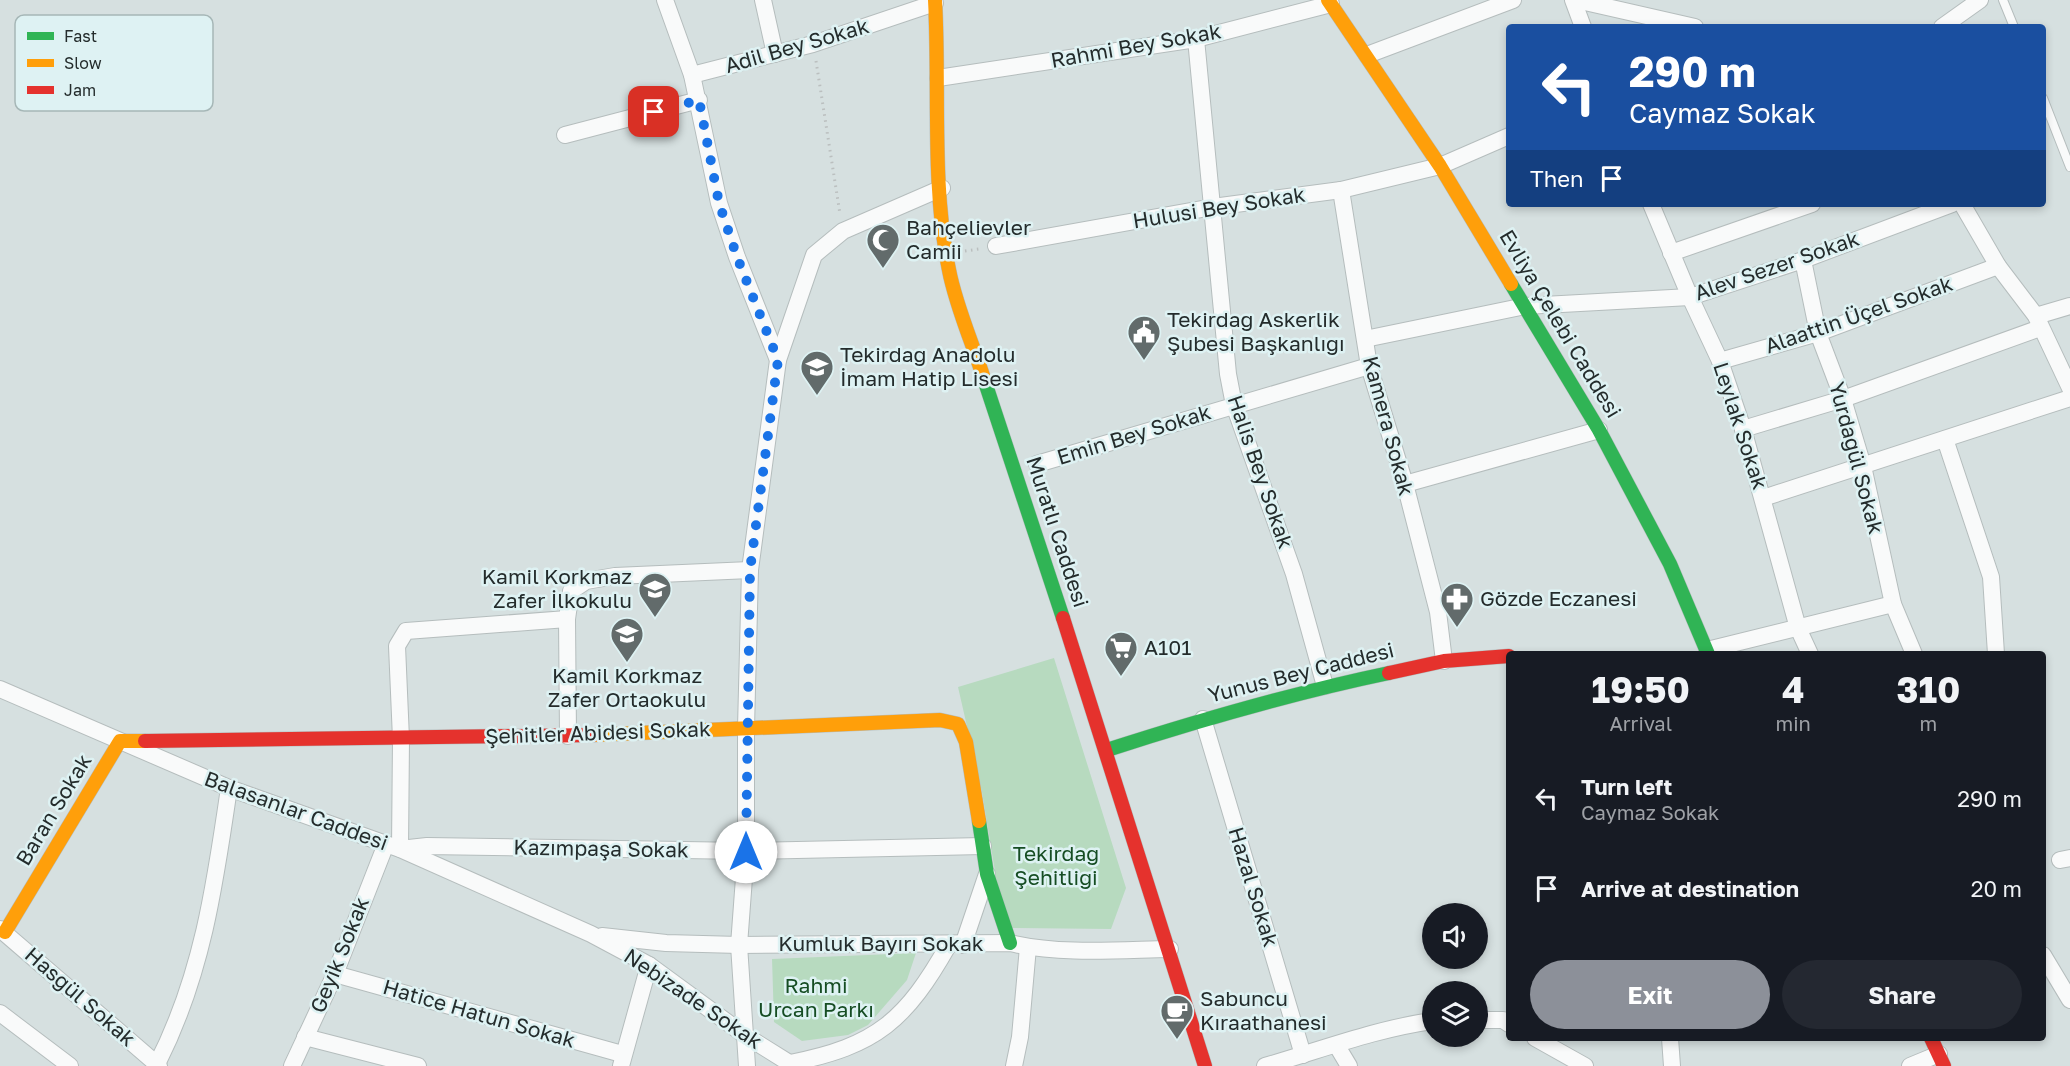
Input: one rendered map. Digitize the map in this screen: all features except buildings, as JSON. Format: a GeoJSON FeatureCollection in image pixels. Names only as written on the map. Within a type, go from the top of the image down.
{"type":"FeatureCollection","features":[{"type":"Feature","properties":{"kind":"street"},"geometry":{"type":"LineString","coordinates":[[665,0],[699,100],[719,203],[737,257],[778,360]]}},
{"type":"Feature","properties":{"kind":"street"},"geometry":{"type":"LineString","coordinates":[[763,0],[775,54]]}},
{"type":"Feature","properties":{"kind":"street"},"geometry":{"type":"LineString","coordinates":[[1367,55],[1513,0]]}},
{"type":"Feature","properties":{"kind":"street"},"geometry":{"type":"LineString","coordinates":[[1582,24],[1574,0],[1595,2],[1683,24]]}},
{"type":"Feature","properties":{"kind":"street"},"geometry":{"type":"LineString","coordinates":[[1946,24],[1980,0]]}},
{"type":"Feature","properties":{"kind":"street","name":"Adil Bey Sokak"},"geometry":{"type":"LineString","coordinates":[[692,75],[813,44],[935,2]]}},
{"type":"Feature","properties":{"kind":"street","name":"Muratlı Caddesi"},"geometry":{"type":"LineString","coordinates":[[935,2],[946,254],[970,336],[1107,750],[1205,1066]]}},
{"type":"Feature","properties":{"kind":"street","name":"Evliya Çelebi Caddesi"},"geometry":{"type":"LineString","coordinates":[[1330,2],[1440,166],[1599,430],[1670,564],[1708,651]]}},
{"type":"Feature","properties":{"kind":"street","name":"Rahmi Bey Sokak"},"geometry":{"type":"LineString","coordinates":[[938,78],[1196,39],[1330,2]]}},
{"type":"Feature","properties":{"kind":"street","name":"Halis Bey Sokak"},"geometry":{"type":"LineString","coordinates":[[1196,39],[1228,374],[1234,405],[1294,574],[1325,686]]}},
{"type":"Feature","properties":{"kind":"street"},"geometry":{"type":"LineString","coordinates":[[566,135],[699,100]]}},
{"type":"Feature","properties":{"kind":"street","name":"Hulusi Bey Sokak"},"geometry":{"type":"LineString","coordinates":[[996,246],[1213,207],[1341,190],[1440,166],[1506,137]]}},
{"type":"Feature","properties":{"kind":"street"},"geometry":{"type":"LineString","coordinates":[[747,1066],[739,945],[746,852],[750,570],[778,360],[814,255],[843,231],[942,189]]}},
{"type":"Feature","properties":{"kind":"street","name":"Kamera Sokak"},"geometry":{"type":"LineString","coordinates":[[1341,190],[1369,366],[1405,484],[1438,612],[1444,661]]}},
{"type":"Feature","properties":{"kind":"street","name":"Leylak Sokak"},"geometry":{"type":"LineString","coordinates":[[1652,207],[1720,361],[1743,429],[1798,628],[1809,651]]}},
{"type":"Feature","properties":{"kind":"street"},"geometry":{"type":"LineString","coordinates":[[1671,253],[1803,207]]}},
{"type":"Feature","properties":{"kind":"street","name":"Alev Sezer Sokak"},"geometry":{"type":"LineString","coordinates":[[1365,339],[1525,306],[1690,297],[1803,260],[1944,207]]}},
{"type":"Feature","properties":{"kind":"street"},"geometry":{"type":"LineString","coordinates":[[1964,207],[1998,266],[2038,322],[2070,388]]}},
{"type":"Feature","properties":{"kind":"street","name":"Yurdagül Sokak"},"geometry":{"type":"LineString","coordinates":[[1803,260],[1818,333],[1843,399],[1863,466],[1893,604],[1913,651]]}},
{"type":"Feature","properties":{"kind":"street","name":"Alaattin Üçel Sokak"},"geometry":{"type":"LineString","coordinates":[[1720,361],[1818,333],[1998,266]]}},
{"type":"Feature","properties":{"kind":"street"},"geometry":{"type":"LineString","coordinates":[[1743,429],[1843,399],[2038,322],[2070,306]]}},
{"type":"Feature","properties":{"kind":"street","name":"Emin Bey Sokak"},"geometry":{"type":"LineString","coordinates":[[1037,464],[1369,366]]}},
{"type":"Feature","properties":{"kind":"street"},"geometry":{"type":"LineString","coordinates":[[1763,498],[2070,398]]}},
{"type":"Feature","properties":{"kind":"street"},"geometry":{"type":"LineString","coordinates":[[1405,484],[1599,430]]}},
{"type":"Feature","properties":{"kind":"street"},"geometry":{"type":"LineString","coordinates":[[1945,439],[1991,577],[1996,651]]}},
{"type":"Feature","properties":{"kind":"street"},"geometry":{"type":"LineString","coordinates":[[568,736],[567,619],[572,591],[586,580],[615,576],[750,570]]}},
{"type":"Feature","properties":{"kind":"street"},"geometry":{"type":"LineString","coordinates":[[1712,651],[1893,604]]}},
{"type":"Feature","properties":{"kind":"street"},"geometry":{"type":"LineString","coordinates":[[393,846],[401,739],[397,646],[406,631],[567,619]]}},
{"type":"Feature","properties":{"kind":"street","name":"Yunus Bey Caddesi"},"geometry":{"type":"LineString","coordinates":[[1107,750],[1203,719],[1325,686],[1444,661],[1506,656]]}},
{"type":"Feature","properties":{"kind":"street","name":"Balasanlar Caddesi"},"geometry":{"type":"LineString","coordinates":[[0,689],[229,788],[393,846],[591,934]]}},
{"type":"Feature","properties":{"kind":"street","name":"Hazal Sokak"},"geometry":{"type":"LineString","coordinates":[[1203,719],[1303,1055]]}},
{"type":"Feature","properties":{"kind":"street","name":"Şehitler Abidesi Sokak"},"geometry":{"type":"LineString","coordinates":[[120,741],[568,736],[940,720],[958,724],[966,742],[987,874],[1010,943]]}},
{"type":"Feature","properties":{"kind":"street","name":"Baran Sokak"},"geometry":{"type":"LineString","coordinates":[[3,931],[120,741]]}},
{"type":"Feature","properties":{"kind":"street"},"geometry":{"type":"LineString","coordinates":[[158,1065],[177,1025],[214,899],[229,788]]}},
{"type":"Feature","properties":{"kind":"street","name":"Kazımpaşa Sokak"},"geometry":{"type":"LineString","coordinates":[[393,846],[746,852],[982,846]]}},
{"type":"Feature","properties":{"kind":"street","name":"Geyik Sokak"},"geometry":{"type":"LineString","coordinates":[[292,1066],[393,846]]}},
{"type":"Feature","properties":{"kind":"street"},"geometry":{"type":"LineString","coordinates":[[792,1065],[826,1056],[867,1040],[895,1021],[956,944],[987,874]]}},
{"type":"Feature","properties":{"kind":"street","name":"Hasgül Sokak"},"geometry":{"type":"LineString","coordinates":[[3,931],[158,1065]]}},
{"type":"Feature","properties":{"kind":"street","name":"Kumluk Bayırı Sokak"},"geometry":{"type":"LineString","coordinates":[[591,934],[666,943],[739,945],[1010,943],[1028,947],[1106,950],[1170,949]]}},
{"type":"Feature","properties":{"kind":"street","name":"Nebizade Sokak"},"geometry":{"type":"LineString","coordinates":[[591,934],[649,965],[746,1036],[792,1065]]}},
{"type":"Feature","properties":{"kind":"street"},"geometry":{"type":"LineString","coordinates":[[1014,1066],[1020,1037],[1028,947]]}},
{"type":"Feature","properties":{"kind":"street"},"geometry":{"type":"LineString","coordinates":[[2046,960],[2070,1000]]}},
{"type":"Feature","properties":{"kind":"street"},"geometry":{"type":"LineString","coordinates":[[622,1060],[649,965]]}},
{"type":"Feature","properties":{"kind":"street","name":"Hatice Hatun Sokak"},"geometry":{"type":"LineString","coordinates":[[335,974],[622,1060]]}},
{"type":"Feature","properties":{"kind":"street"},"geometry":{"type":"LineString","coordinates":[[0,1012],[70,1066]]}},
{"type":"Feature","properties":{"kind":"street"},"geometry":{"type":"LineString","coordinates":[[1488,1020],[1506,1022]]}},
{"type":"Feature","properties":{"kind":"street"},"geometry":{"type":"LineString","coordinates":[[1265,1066],[1337,1046],[1390,1027],[1422,1022]]}},
{"type":"Feature","properties":{"kind":"street"},"geometry":{"type":"LineString","coordinates":[[305,1037],[418,1066]]}},
{"type":"Feature","properties":{"kind":"street"},"geometry":{"type":"LineString","coordinates":[[1540,1041],[1585,1066]]}},
{"type":"Feature","properties":{"kind":"street"},"geometry":{"type":"LineString","coordinates":[[1670,1041],[1672,1066]]}},
{"type":"Feature","properties":{"kind":"street"},"geometry":{"type":"LineString","coordinates":[[1910,1066],[1941,1060],[1932,1041]]}},
{"type":"Feature","properties":{"kind":"street"},"geometry":{"type":"LineString","coordinates":[[1337,1046],[1349,1066]]}},
{"type":"Feature","properties":{"kind":"lane"},"geometry":{"type":"LineString","coordinates":[[2003,0],[2013,24]]}},
{"type":"Feature","properties":{"kind":"lane"},"geometry":{"type":"LineString","coordinates":[[2046,106],[2070,167]]}},
{"type":"Feature","properties":{"kind":"path"},"geometry":{"type":"LineString","coordinates":[[813,44],[843,231]]}},
{"type":"Feature","properties":{"kind":"path"},"geometry":{"type":"LineString","coordinates":[[946,254],[996,246]]}},
{"type":"Feature","properties":{"kind":"green space","name":"Tekirdağ Şehitliği"},"geometry":{"type":"Polygon","coordinates":[[[1054,658],[1126,888],[1111,929],[1012,928],[999,896],[982,792],[958,687],[1054,658]]]}},
{"type":"Feature","properties":{"kind":"green space","name":"Rahmi Urcan Parkı"},"geometry":{"type":"Polygon","coordinates":[[[916,953],[907,980],[868,1025],[848,1035],[802,1041],[774,1022],[772,959],[916,953]]]}},
{"type":"Feature","properties":{"kind":"traffic: fast"},"geometry":{"type":"LineString","coordinates":[[1511,284],[1599,430],[1670,564],[1707,651]]}},
{"type":"Feature","properties":{"kind":"traffic: fast"},"geometry":{"type":"LineString","coordinates":[[984,379],[1063,618]]}},
{"type":"Feature","properties":{"kind":"traffic: fast"},"geometry":{"type":"LineString","coordinates":[[1107,750],[1247,708],[1389,673]]}},
{"type":"Feature","properties":{"kind":"traffic: fast"},"geometry":{"type":"LineString","coordinates":[[979,821],[987,874],[1010,943]]}},
{"type":"Feature","properties":{"kind":"traffic: slow"},"geometry":{"type":"LineString","coordinates":[[935,0],[938,169],[943,237],[956,298],[984,379]]}},
{"type":"Feature","properties":{"kind":"traffic: slow"},"geometry":{"type":"LineString","coordinates":[[1328,0],[1440,166],[1511,284]]}},
{"type":"Feature","properties":{"kind":"traffic: slow"},"geometry":{"type":"LineString","coordinates":[[593,735],[940,720],[958,724],[966,742],[979,821]]}},
{"type":"Feature","properties":{"kind":"traffic: slow"},"geometry":{"type":"LineString","coordinates":[[5,932],[120,741],[145,741]]}},
{"type":"Feature","properties":{"kind":"traffic: jam"},"geometry":{"type":"LineString","coordinates":[[1063,618],[1205,1066]]}},
{"type":"Feature","properties":{"kind":"traffic: jam"},"geometry":{"type":"LineString","coordinates":[[1389,673],[1444,661],[1506,656]]}},
{"type":"Feature","properties":{"kind":"traffic: jam"},"geometry":{"type":"LineString","coordinates":[[145,741],[593,735]]}},
{"type":"Feature","properties":{"kind":"traffic: jam"},"geometry":{"type":"LineString","coordinates":[[1932,1041],[1944,1066]]}},
{"type":"Feature","properties":{"kind":"place","name":"Bahçelievler Camii"},"geometry":{"type":"Point","coordinates":[883,269]}},
{"type":"Feature","properties":{"kind":"place","name":"Tekirdağ Askerlik Şubesi Başkanlığı"},"geometry":{"type":"Point","coordinates":[1144,361]}},
{"type":"Feature","properties":{"kind":"place","name":"Tekirdağ Anadolu İmam Hatip Lisesi"},"geometry":{"type":"Point","coordinates":[817,396]}},
{"type":"Feature","properties":{"kind":"place","name":"Kamil Korkmaz Zafer İlkokulu"},"geometry":{"type":"Point","coordinates":[655,618]}},
{"type":"Feature","properties":{"kind":"place","name":"Gözde Eczanesi"},"geometry":{"type":"Point","coordinates":[1457,628]}},
{"type":"Feature","properties":{"kind":"place","name":"Kamil Korkmaz Zafer Ortaokulu"},"geometry":{"type":"Point","coordinates":[627,663]}},
{"type":"Feature","properties":{"kind":"place","name":"A101"},"geometry":{"type":"Point","coordinates":[1121,677]}},
{"type":"Feature","properties":{"kind":"place","name":"Sabuncu Kıraathanesi"},"geometry":{"type":"Point","coordinates":[1177,1040]}},
{"type":"Feature","properties":{"kind":"route"},"geometry":{"type":"LineString","coordinates":[[654,112],[699,100],[719,203],[737,257],[778,360],[750,570],[746,852]]}}]}
